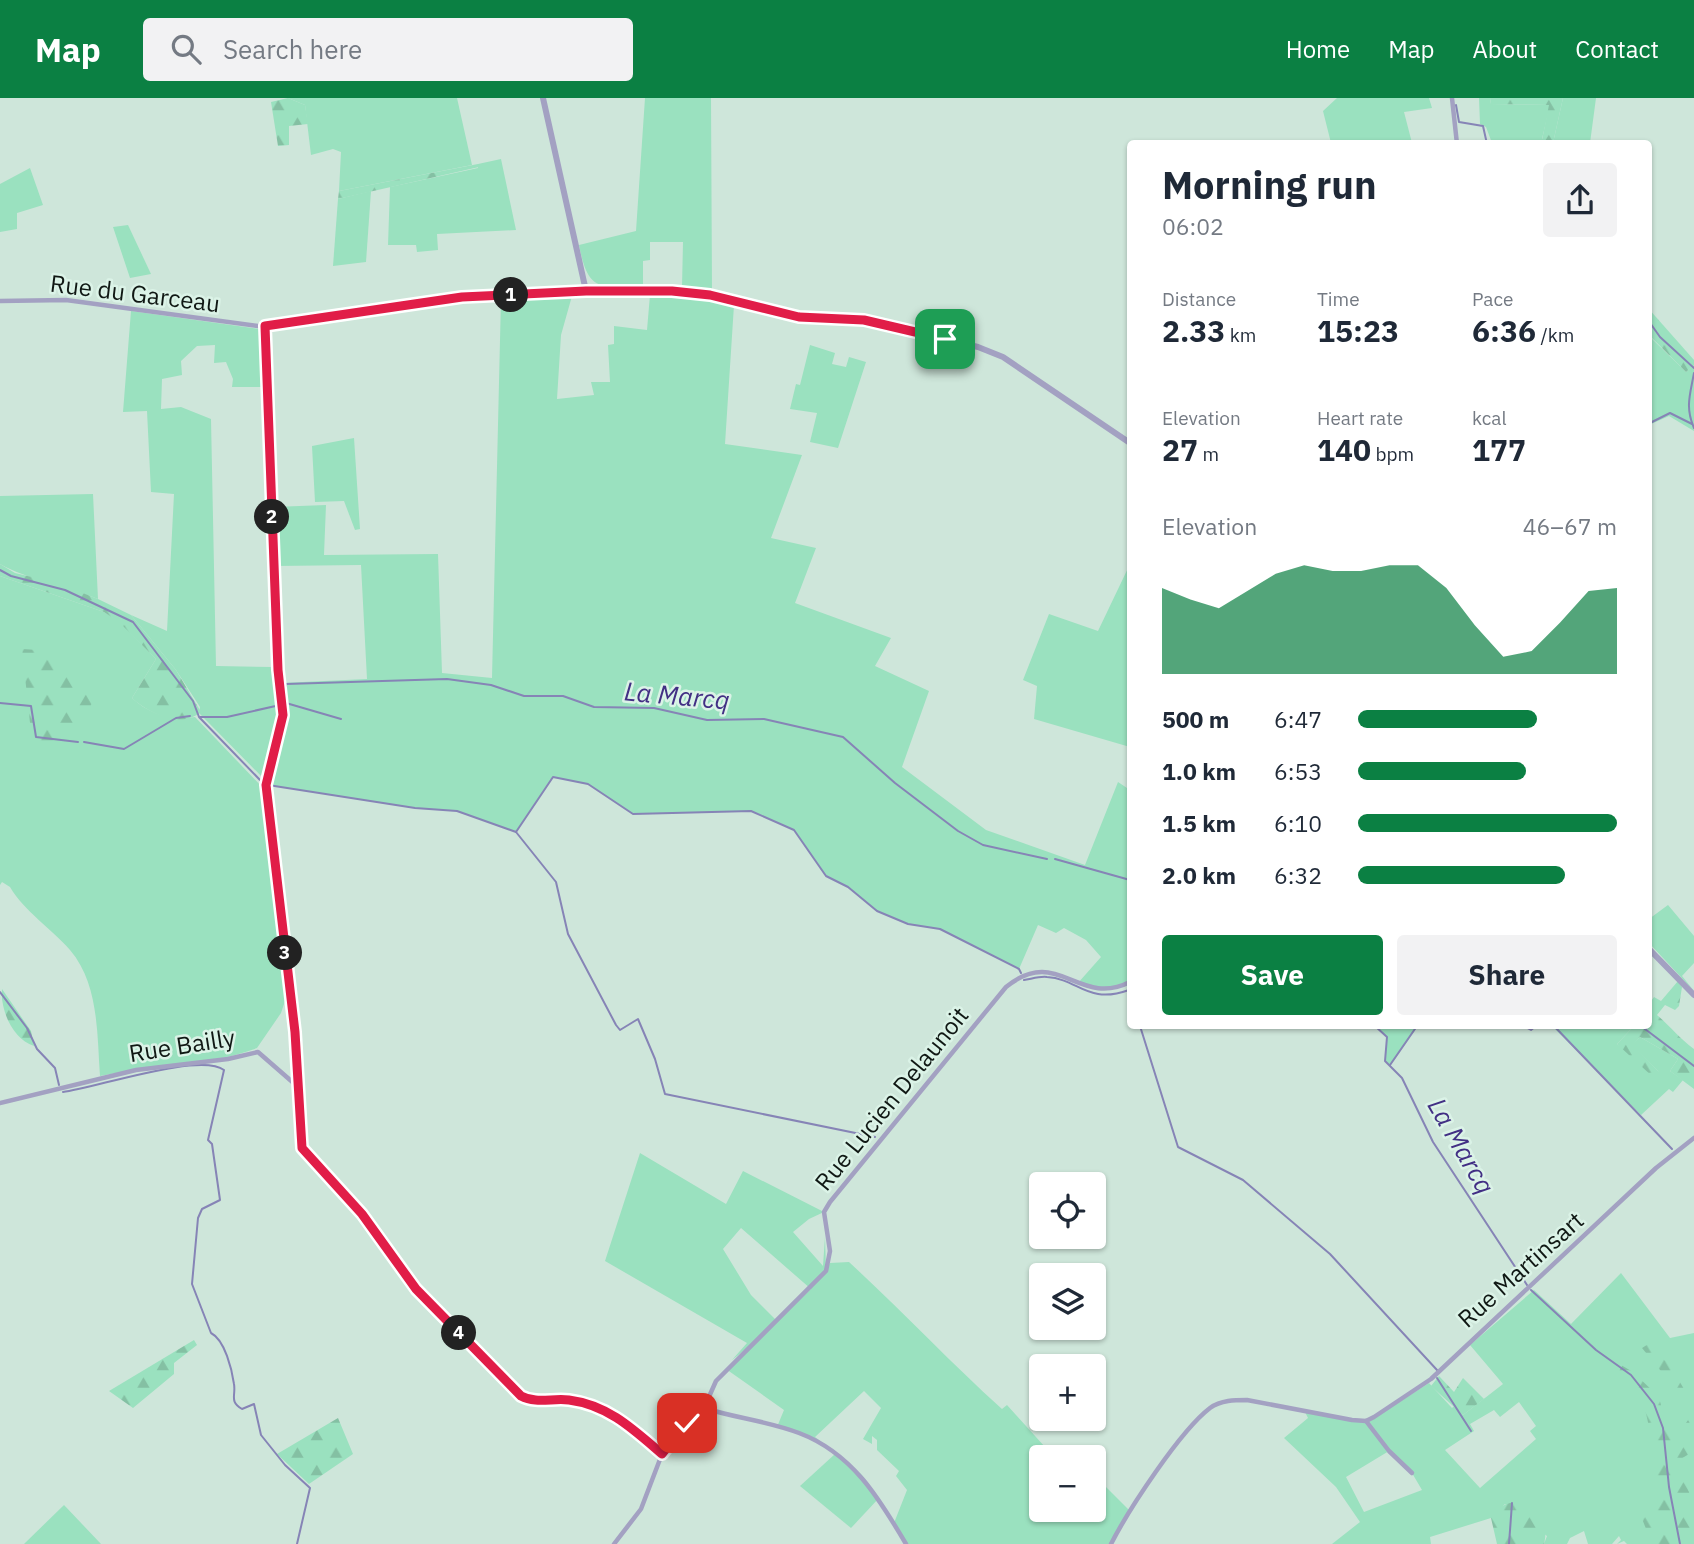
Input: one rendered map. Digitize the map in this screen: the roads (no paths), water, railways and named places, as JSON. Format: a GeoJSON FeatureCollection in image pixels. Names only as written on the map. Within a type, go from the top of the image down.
{"type":"FeatureCollection","features":[{"type":"Feature","properties":{"kind":"street"},"geometry":{"type":"LineString","coordinates":[[542,98],[586,291],[687,291],[799,317],[864,320],[978,347],[1003,357],[1127,441]]}},
{"type":"Feature","properties":{"kind":"street"},"geometry":{"type":"LineString","coordinates":[[1452,98],[1457,140]]}},
{"type":"Feature","properties":{"kind":"street","name":"Rue du Garceau"},"geometry":{"type":"LineString","coordinates":[[0,301],[66,300],[265,326],[462,297],[586,291]]}},
{"type":"Feature","properties":{"kind":"street"},"geometry":{"type":"LineString","coordinates":[[265,326],[274,595],[278,670],[284,705],[266,785],[295,1032],[300,1139],[306,1154],[362,1214],[416,1289],[500,1376],[528,1399],[572,1400],[602,1409],[628,1424],[662,1454]]}},
{"type":"Feature","properties":{"kind":"street"},"geometry":{"type":"LineString","coordinates":[[1652,952],[1694,995]]}},
{"type":"Feature","properties":{"kind":"street","name":"Rue Lucien Delaunoit"},"geometry":{"type":"LineString","coordinates":[[704,1408],[716,1381],[812,1289],[826,1271],[831,1251],[824,1212],[830,1202],[1006,987],[1026,974],[1048,971],[1100,990],[1111,990],[1127,983]]}},
{"type":"Feature","properties":{"kind":"street","name":"Rue Bailly"},"geometry":{"type":"LineString","coordinates":[[0,1103],[136,1070],[228,1059],[258,1052],[297,1086]]}},
{"type":"Feature","properties":{"kind":"street","name":"Rue Martinsart"},"geometry":{"type":"LineString","coordinates":[[1366,1421],[1431,1378],[1657,1168],[1694,1138]]}},
{"type":"Feature","properties":{"kind":"street"},"geometry":{"type":"LineString","coordinates":[[1111,1544],[1129,1510],[1198,1419],[1212,1406],[1230,1400],[1247,1400],[1366,1421],[1389,1451],[1412,1473]]}},
{"type":"Feature","properties":{"kind":"street"},"geometry":{"type":"LineString","coordinates":[[614,1544],[641,1509],[662,1454],[704,1408],[800,1433],[835,1454],[872,1487],[906,1544]]}},
{"type":"Feature","properties":{"kind":"waterway"},"geometry":{"type":"LineString","coordinates":[[1456,105],[1459,122],[1483,126],[1486,140]]}},
{"type":"Feature","properties":{"kind":"waterway"},"geometry":{"type":"LineString","coordinates":[[1652,326],[1660,337],[1694,368]]}},
{"type":"Feature","properties":{"kind":"waterway"},"geometry":{"type":"LineString","coordinates":[[1694,373],[1689,407],[1694,428]]}},
{"type":"Feature","properties":{"kind":"waterway"},"geometry":{"type":"LineString","coordinates":[[1652,422],[1670,413],[1692,424]]}},
{"type":"Feature","properties":{"kind":"waterway"},"geometry":{"type":"LineString","coordinates":[[0,570],[11,576],[65,590],[133,622],[193,701],[199,717],[260,780]]}},
{"type":"Feature","properties":{"kind":"waterway","name":"La Marcq"},"geometry":{"type":"LineString","coordinates":[[341,719],[286,703],[286,684],[447,679],[491,685],[524,696],[563,696],[594,707],[654,708],[707,720],[764,719],[843,737],[895,783],[958,831],[983,845],[1047,859]]}},
{"type":"Feature","properties":{"kind":"waterway"},"geometry":{"type":"LineString","coordinates":[[0,703],[31,706],[36,737],[78,742]]}},
{"type":"Feature","properties":{"kind":"waterway","name":"La Marcq"},"geometry":{"type":"LineString","coordinates":[[200,717],[227,717],[280,705]]}},
{"type":"Feature","properties":{"kind":"waterway"},"geometry":{"type":"LineString","coordinates":[[84,742],[124,749],[176,718],[190,716]]}},
{"type":"Feature","properties":{"kind":"waterway"},"geometry":{"type":"LineString","coordinates":[[268,785],[415,808],[457,811],[516,832],[553,777],[588,784],[633,814],[751,811],[794,830],[826,876],[848,887],[877,911],[908,924],[940,929],[1019,969],[1021,973]]}},
{"type":"Feature","properties":{"kind":"waterway"},"geometry":{"type":"LineString","coordinates":[[516,832],[556,882],[568,934],[616,1025],[620,1030],[638,1019],[655,1059],[665,1094],[875,1137]]}},
{"type":"Feature","properties":{"kind":"waterway","name":"La Marcq"},"geometry":{"type":"LineString","coordinates":[[1055,859],[1127,879]]}},
{"type":"Feature","properties":{"kind":"waterway"},"geometry":{"type":"LineString","coordinates":[[1024,980],[1038,977],[1058,979],[1103,995],[1127,991]]}},
{"type":"Feature","properties":{"kind":"waterway"},"geometry":{"type":"LineString","coordinates":[[0,992],[27,1028],[37,1049],[55,1068],[59,1085]]}},
{"type":"Feature","properties":{"kind":"waterway"},"geometry":{"type":"LineString","coordinates":[[1141,1029],[1178,1147],[1243,1180],[1330,1254],[1437,1370]]}},
{"type":"Feature","properties":{"kind":"waterway","name":"La Marcq"},"geometry":{"type":"LineString","coordinates":[[1378,1029],[1387,1037],[1385,1061],[1402,1078],[1433,1142],[1527,1285]]}},
{"type":"Feature","properties":{"kind":"waterway"},"geometry":{"type":"LineString","coordinates":[[1390,1065],[1415,1029]]}},
{"type":"Feature","properties":{"kind":"waterway"},"geometry":{"type":"LineString","coordinates":[[1557,1029],[1672,1149]]}},
{"type":"Feature","properties":{"kind":"waterway"},"geometry":{"type":"LineString","coordinates":[[1645,1029],[1694,1066]]}},
{"type":"Feature","properties":{"kind":"waterway"},"geometry":{"type":"LineString","coordinates":[[63,1092],[171,1068],[193,1065],[224,1070],[208,1140],[212,1144],[220,1200],[202,1209],[198,1218],[192,1284],[211,1333],[220,1342],[227,1356],[236,1403],[242,1409],[254,1404],[261,1435],[285,1465],[310,1488],[297,1544]]}},
{"type":"Feature","properties":{"kind":"waterway"},"geometry":{"type":"LineString","coordinates":[[1531,1290],[1596,1350],[1631,1375],[1654,1404],[1663,1428],[1669,1487],[1680,1544]]}},
{"type":"Feature","properties":{"kind":"waterway"},"geometry":{"type":"LineString","coordinates":[[1437,1378],[1471,1431]]}},
{"type":"Feature","properties":{"kind":"waterway"},"geometry":{"type":"LineString","coordinates":[[1509,1544],[1512,1503]]}}]}
